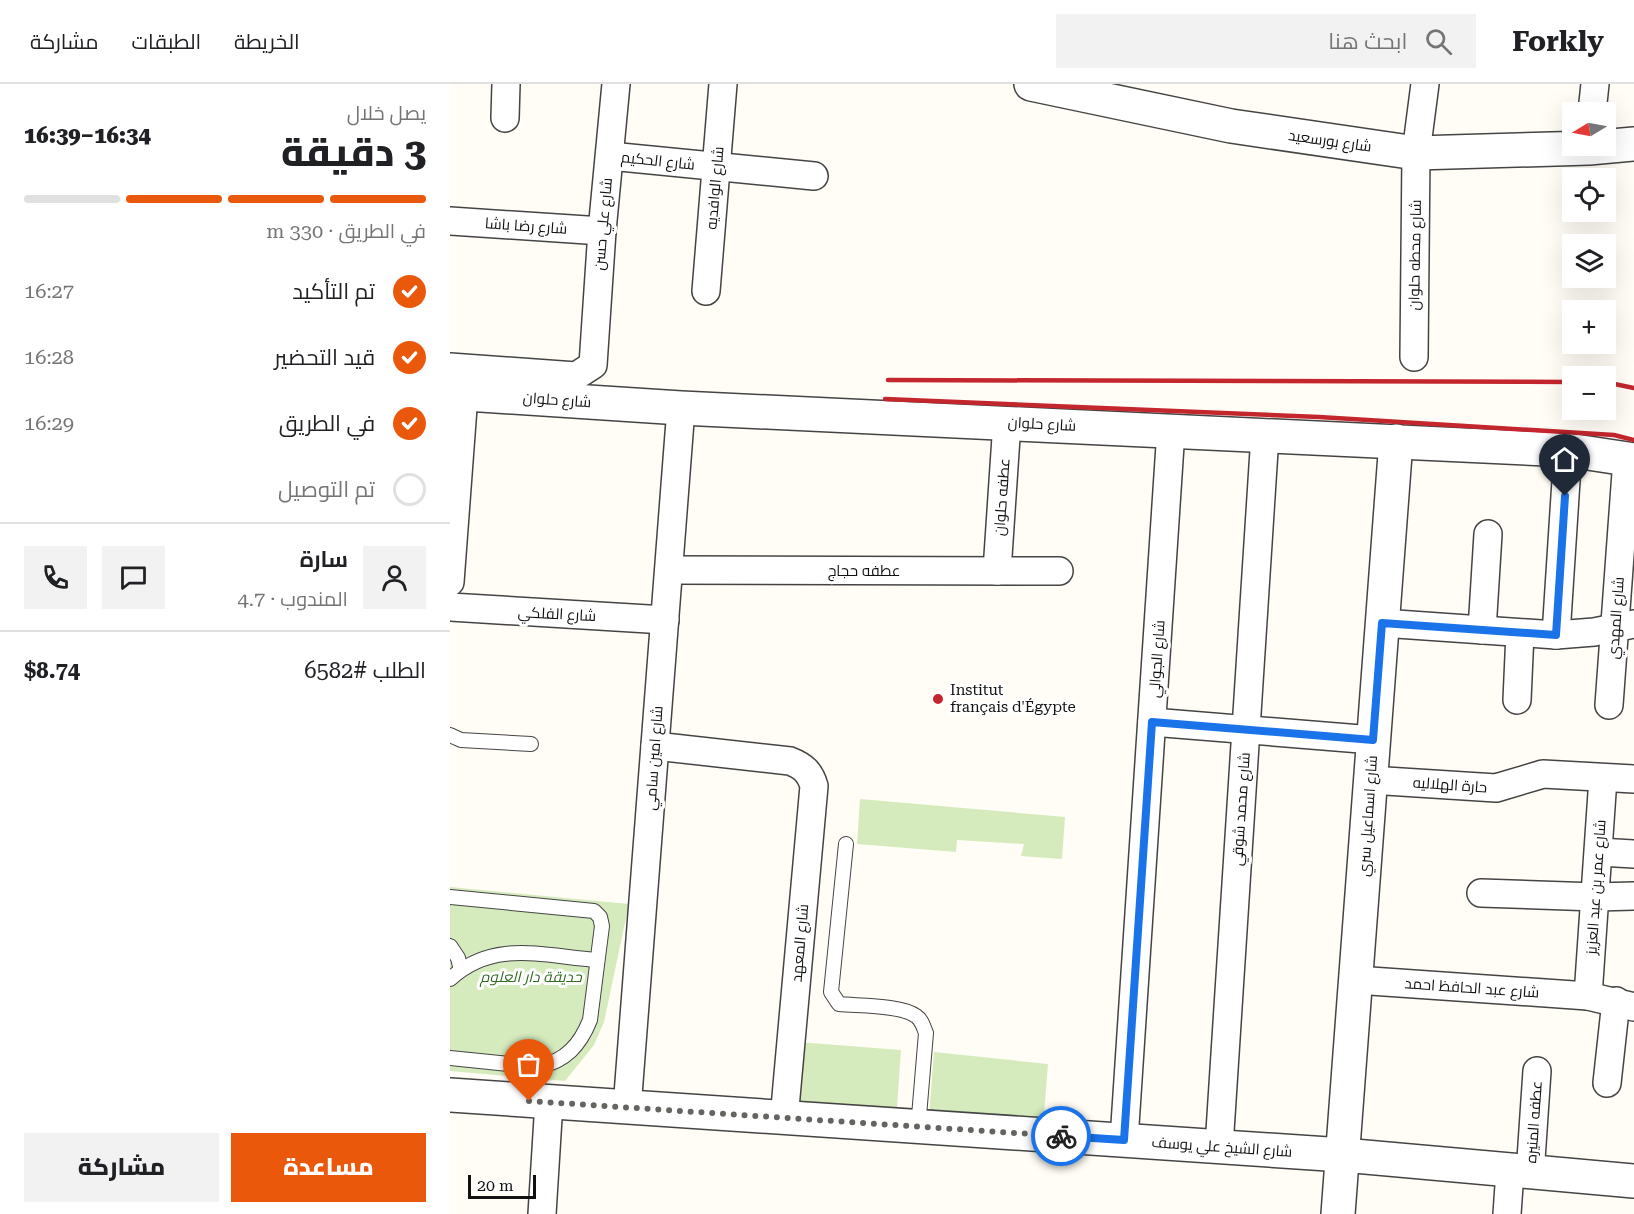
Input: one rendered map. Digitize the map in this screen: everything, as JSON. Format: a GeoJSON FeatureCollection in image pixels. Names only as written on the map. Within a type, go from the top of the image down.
{"type":"FeatureCollection","features":[{"type":"Feature","properties":{"kind":"street"},"geometry":{"type":"LineString","coordinates":[[505,118],[506,84]]}},
{"type":"Feature","properties":{"kind":"street","name":"شارع علي حسن"},"geometry":{"type":"LineString","coordinates":[[455,385],[576,376],[593,365],[602,231],[616,84]]}},
{"type":"Feature","properties":{"kind":"street","name":"شارع الوافديه"},"geometry":{"type":"LineString","coordinates":[[706,291],[723,84]]}},
{"type":"Feature","properties":{"kind":"street","name":"شارع بورسعيد"},"geometry":{"type":"LineString","coordinates":[[1031,84],[1231,126],[1416,153],[1562,148]]}},
{"type":"Feature","properties":{"kind":"street","name":"شارع محطه حلوان"},"geometry":{"type":"LineString","coordinates":[[1414,357],[1416,153],[1425,84]]}},
{"type":"Feature","properties":{"kind":"street"},"geometry":{"type":"LineString","coordinates":[[1593,102],[1595,84]]}},
{"type":"Feature","properties":{"kind":"street","name":"شارع بورسعيد"},"geometry":{"type":"LineString","coordinates":[[1616,145],[1634,144]]}},
{"type":"Feature","properties":{"kind":"street","name":"شارع الحكيم"},"geometry":{"type":"LineString","coordinates":[[610,156],[814,176]]}},
{"type":"Feature","properties":{"kind":"street","name":"شارع رضا باشا"},"geometry":{"type":"LineString","coordinates":[[450,221],[602,231]]}},
{"type":"Feature","properties":{"kind":"street"},"geometry":{"type":"LineString","coordinates":[[450,582],[455,385]]}},
{"type":"Feature","properties":{"kind":"street","name":"شارع حلوان"},"geometry":{"type":"LineString","coordinates":[[455,385],[681,408],[1568,450],[1631,459]]}},
{"type":"Feature","properties":{"kind":"street","name":"شارع امين سامي"},"geometry":{"type":"LineString","coordinates":[[627,1108],[681,408]]}},
{"type":"Feature","properties":{"kind":"street","name":"عطفه حلوان"},"geometry":{"type":"LineString","coordinates":[[997,571],[1007,423]]}},
{"type":"Feature","properties":{"kind":"street","name":"شارع الجوالي"},"geometry":{"type":"LineString","coordinates":[[1124,1140],[1171,430]]}},
{"type":"Feature","properties":{"kind":"street","name":"شارع محمد شوقي"},"geometry":{"type":"LineString","coordinates":[[1219,1148],[1265,435]]}},
{"type":"Feature","properties":{"kind":"street","name":"شارع اسماعيل سري"},"geometry":{"type":"LineString","coordinates":[[1338,1214],[1396,441]]}},
{"type":"Feature","properties":{"kind":"street"},"geometry":{"type":"LineString","coordinates":[[1556,635],[1568,450]]}},
{"type":"Feature","properties":{"kind":"street","name":"شارع المهدي"},"geometry":{"type":"LineString","coordinates":[[1609,705],[1625,626],[1631,459]]}},
{"type":"Feature","properties":{"kind":"street"},"geometry":{"type":"LineString","coordinates":[[1482,630],[1488,534]]}},
{"type":"Feature","properties":{"kind":"street","name":"عطفه حجاج"},"geometry":{"type":"LineString","coordinates":[[669,570],[1059,571]]}},
{"type":"Feature","properties":{"kind":"street","name":"شارع الفلكي"},"geometry":{"type":"LineString","coordinates":[[450,608],[665,620]]}},
{"type":"Feature","properties":{"kind":"street"},"geometry":{"type":"LineString","coordinates":[[1382,623],[1556,635],[1625,626]]}},
{"type":"Feature","properties":{"kind":"street"},"geometry":{"type":"LineString","coordinates":[[1516,700],[1520,633]]}},
{"type":"Feature","properties":{"kind":"street"},"geometry":{"type":"LineString","coordinates":[[1152,722],[1373,740]]}},
{"type":"Feature","properties":{"kind":"street","name":"شارع المعهد"},"geometry":{"type":"LineString","coordinates":[[655,746],[790,760],[806,769],[814,786],[784,1119]]}},
{"type":"Feature","properties":{"kind":"street","name":"حارة الهلاليه"},"geometry":{"type":"LineString","coordinates":[[1371,780],[1496,788],[1543,774],[1634,779]]}},
{"type":"Feature","properties":{"kind":"street","name":"شارع عمر بن عبد العزيز"},"geometry":{"type":"LineString","coordinates":[[1588,996],[1603,778]]}},
{"type":"Feature","properties":{"kind":"street"},"geometry":{"type":"LineString","coordinates":[[1599,852],[1634,854]]}},
{"type":"Feature","properties":{"kind":"street"},"geometry":{"type":"LineString","coordinates":[[1481,893],[1634,896]]}},
{"type":"Feature","properties":{"kind":"street","name":"شارع عبد الحافظ احمد"},"geometry":{"type":"LineString","coordinates":[[1356,980],[1588,996],[1625,1004]]}},
{"type":"Feature","properties":{"kind":"street"},"geometry":{"type":"LineString","coordinates":[[1607,1083],[1625,1004]]}},
{"type":"Feature","properties":{"kind":"street","name":"عطفه المنيره"},"geometry":{"type":"LineString","coordinates":[[1507,1214],[1520,1173],[1537,1071]]}},
{"type":"Feature","properties":{"kind":"street","name":"شارع الشيخ علي يوسف"},"geometry":{"type":"LineString","coordinates":[[450,1095],[1343,1155],[1520,1173],[1634,1181]]}},
{"type":"Feature","properties":{"kind":"street"},"geometry":{"type":"LineString","coordinates":[[542,1214],[549,1102]]}},
{"type":"Feature","properties":{"kind":"lane"},"geometry":{"type":"LineString","coordinates":[[450,735],[461,740],[531,744]]}},
{"type":"Feature","properties":{"kind":"lane"},"geometry":{"type":"LineString","coordinates":[[846,844],[831,992],[839,1004],[902,1010],[915,1014],[922,1021],[926,1033],[918,1128]]}},
{"type":"Feature","properties":{"kind":"lane"},"geometry":{"type":"LineString","coordinates":[[450,897],[594,911],[600,917],[602,926],[590,1020],[584,1034],[566,1057],[553,1064],[538,1067],[450,1058]]}},
{"type":"Feature","properties":{"kind":"lane"},"geometry":{"type":"LineString","coordinates":[[450,946],[458,958],[455,974]]}},
{"type":"Feature","properties":{"kind":"lane"},"geometry":{"type":"LineString","coordinates":[[455,974],[484,956],[498,953],[597,960]]}},
{"type":"Feature","properties":{"kind":"green space"},"geometry":{"type":"Polygon","coordinates":[[[860,799],[1065,817],[1062,859],[1021,856],[1024,844],[957,840],[956,852],[857,844],[860,799]]]}},
{"type":"Feature","properties":{"kind":"green space","name":"حديقة دار العلوم"},"geometry":{"type":"Polygon","coordinates":[[[450,887],[629,904],[604,1022],[594,1045],[565,1081],[450,1071],[450,887]]]}},
{"type":"Feature","properties":{"kind":"green space"},"geometry":{"type":"Polygon","coordinates":[[[798,1042],[901,1050],[896,1121],[791,1112],[798,1042]]]}},
{"type":"Feature","properties":{"kind":"green space"},"geometry":{"type":"Polygon","coordinates":[[[934,1052],[1048,1064],[1043,1127],[929,1116],[934,1052]]]}},
{"type":"Feature","properties":{"kind":"railway"},"geometry":{"type":"LineString","coordinates":[[888,380],[1562,382]]}},
{"type":"Feature","properties":{"kind":"railway"},"geometry":{"type":"LineString","coordinates":[[1616,384],[1634,388]]}},
{"type":"Feature","properties":{"kind":"railway"},"geometry":{"type":"LineString","coordinates":[[885,399],[1319,417],[1614,435],[1634,440]]}},
{"type":"Feature","properties":{"kind":"way so far"},"geometry":{"type":"LineString","coordinates":[[529,1101],[1061,1136]]}},
{"type":"Feature","properties":{"kind":"place","name":"Institut français d'Égypte"},"geometry":{"type":"Point","coordinates":[938,699]}},
{"type":"Feature","properties":{"kind":"route"},"geometry":{"type":"LineString","coordinates":[[1061,1136],[1124,1140],[1152,722],[1373,740],[1382,623],[1556,635],[1565,496]]}}]}
